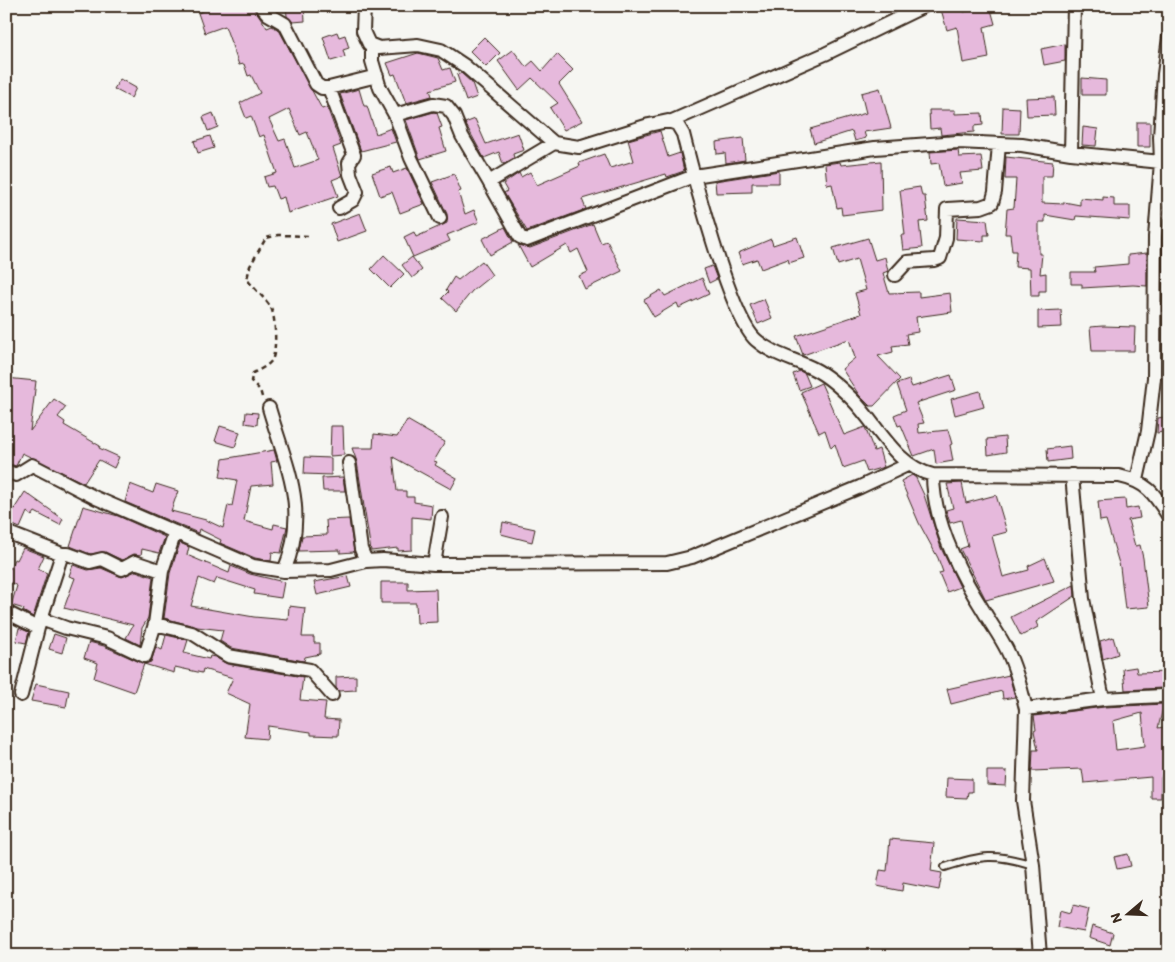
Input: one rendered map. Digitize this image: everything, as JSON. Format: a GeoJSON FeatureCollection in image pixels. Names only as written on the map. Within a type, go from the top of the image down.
{"type":"FeatureCollection","features":[{"type":"Feature","properties":{"kind":"street"},"geometry":{"type":"LineString","coordinates":[[261,6],[268,14],[285,24],[316,84],[329,88],[376,76]]}},
{"type":"Feature","properties":{"kind":"street"},"geometry":{"type":"LineString","coordinates":[[364,6],[365,37],[372,46],[372,61],[380,88],[395,115],[411,158],[440,218]]}},
{"type":"Feature","properties":{"kind":"street"},"geometry":{"type":"LineString","coordinates":[[372,46],[390,48],[418,45],[442,50],[464,66],[554,143],[579,147],[649,125],[672,121],[825,54],[924,6]]}},
{"type":"Feature","properties":{"kind":"street"},"geometry":{"type":"LineString","coordinates":[[1071,153],[1074,6]]}},
{"type":"Feature","properties":{"kind":"street"},"geometry":{"type":"LineString","coordinates":[[1137,480],[1148,431],[1154,378],[1155,237],[1161,162],[1160,137],[1169,37]]}},
{"type":"Feature","properties":{"kind":"street"},"geometry":{"type":"LineString","coordinates":[[329,88],[354,155],[349,163],[350,174],[357,192],[353,200],[339,208]]}},
{"type":"Feature","properties":{"kind":"street"},"geometry":{"type":"LineString","coordinates":[[395,115],[432,104],[446,106],[520,237],[527,240],[694,176],[911,144],[958,142],[999,144],[1161,162]]}},
{"type":"Feature","properties":{"kind":"street"},"geometry":{"type":"LineString","coordinates":[[672,121],[680,128],[683,134],[694,176],[725,274],[743,321],[755,339],[772,352],[815,369],[830,379],[870,417],[891,447],[907,465],[933,475],[1072,474],[1119,476],[1137,480],[1150,489],[1169,517]]}},
{"type":"Feature","properties":{"kind":"street"},"geometry":{"type":"LineString","coordinates":[[489,182],[554,143]]}},
{"type":"Feature","properties":{"kind":"street"},"geometry":{"type":"LineString","coordinates":[[895,274],[907,262],[940,258],[946,238],[947,208],[980,207],[992,203],[995,192],[999,144]]}},
{"type":"Feature","properties":{"kind":"street"},"geometry":{"type":"LineString","coordinates":[[269,408],[289,466],[297,504],[292,552],[284,571]]}},
{"type":"Feature","properties":{"kind":"street"},"geometry":{"type":"LineString","coordinates":[[349,463],[361,548],[366,561]]}},
{"type":"Feature","properties":{"kind":"street"},"geometry":{"type":"LineString","coordinates":[[6,471],[16,475],[32,465],[96,498],[253,566],[284,571],[331,570],[366,561],[383,560],[434,564],[667,562],[684,559],[852,491],[907,465]]}},
{"type":"Feature","properties":{"kind":"street"},"geometry":{"type":"LineString","coordinates":[[1072,474],[1088,636],[1103,699]]}},
{"type":"Feature","properties":{"kind":"street"},"geometry":{"type":"LineString","coordinates":[[933,475],[933,497],[940,522],[971,588],[1007,650],[1016,672],[1026,708],[1022,801],[1033,865],[1040,956]]}},
{"type":"Feature","properties":{"kind":"street"},"geometry":{"type":"LineString","coordinates":[[434,564],[442,517]]}},
{"type":"Feature","properties":{"kind":"street"},"geometry":{"type":"LineString","coordinates":[[6,532],[62,554],[68,554],[90,562],[102,559],[122,568],[135,562],[162,571]]}},
{"type":"Feature","properties":{"kind":"street"},"geometry":{"type":"LineString","coordinates":[[6,612],[39,624],[108,638],[144,656],[155,624],[162,571],[175,532]]}},
{"type":"Feature","properties":{"kind":"street"},"geometry":{"type":"LineString","coordinates":[[21,695],[39,624],[62,554]]}},
{"type":"Feature","properties":{"kind":"street"},"geometry":{"type":"LineString","coordinates":[[155,624],[192,632],[228,656],[310,670],[332,695]]}},
{"type":"Feature","properties":{"kind":"street"},"geometry":{"type":"LineString","coordinates":[[1026,708],[1103,699],[1162,696]]}},
{"type":"Feature","properties":{"kind":"lane"},"geometry":{"type":"LineString","coordinates":[[945,867],[979,857],[996,855],[1033,865]]}},
{"type":"Feature","properties":{"kind":"path"},"geometry":{"type":"LineString","coordinates":[[269,408],[262,398],[260,390],[251,380],[253,373],[268,365],[273,358],[275,330],[271,307],[257,293],[247,279],[250,266],[266,238],[278,235],[311,236]]}},
{"type":"Feature","properties":{"kind":"building"},"geometry":{"type":"Polygon","coordinates":[[[215,6],[253,6],[267,28],[272,26],[279,30],[322,109],[327,107],[341,145],[333,148],[342,176],[332,180],[338,196],[288,213],[284,197],[278,199],[273,186],[267,187],[264,177],[277,173],[264,135],[259,137],[251,116],[246,118],[240,103],[260,93],[251,75],[248,76],[244,64],[239,65],[225,26],[205,33],[198,13],[215,6]],[[289,109],[269,119],[279,141],[285,139],[295,168],[318,160],[307,132],[300,135],[289,109]]]}},
{"type":"Feature","properties":{"kind":"building"},"geometry":{"type":"Polygon","coordinates":[[[286,6],[304,6],[305,21],[293,22],[287,16],[286,6]]]}},
{"type":"Feature","properties":{"kind":"building"},"geometry":{"type":"Polygon","coordinates":[[[940,6],[962,6],[964,12],[990,6],[995,24],[984,27],[989,58],[963,63],[957,27],[947,30],[940,6]]]}},
{"type":"Feature","properties":{"kind":"building"},"geometry":{"type":"Polygon","coordinates":[[[337,32],[339,37],[345,35],[349,48],[343,50],[345,57],[331,61],[323,37],[337,32]]]}},
{"type":"Feature","properties":{"kind":"building"},"geometry":{"type":"Polygon","coordinates":[[[484,37],[500,53],[486,67],[470,51],[484,37]]]}},
{"type":"Feature","properties":{"kind":"building"},"geometry":{"type":"Polygon","coordinates":[[[1065,44],[1065,61],[1044,65],[1041,49],[1065,44]]]}},
{"type":"Feature","properties":{"kind":"building"},"geometry":{"type":"Polygon","coordinates":[[[513,50],[526,67],[533,61],[542,71],[557,54],[573,70],[559,84],[582,121],[564,130],[550,108],[558,103],[532,78],[519,90],[498,61],[513,50]]]}},
{"type":"Feature","properties":{"kind":"building"},"geometry":{"type":"Polygon","coordinates":[[[418,53],[438,58],[443,70],[450,68],[455,82],[430,90],[432,96],[406,103],[395,74],[392,75],[387,63],[418,53]]]}},
{"type":"Feature","properties":{"kind":"building"},"geometry":{"type":"Polygon","coordinates":[[[461,73],[472,83],[477,97],[466,101],[457,75],[461,73]]]}},
{"type":"Feature","properties":{"kind":"building"},"geometry":{"type":"Polygon","coordinates":[[[1082,78],[1106,80],[1106,95],[1082,95],[1082,78]]]}},
{"type":"Feature","properties":{"kind":"building"},"geometry":{"type":"Polygon","coordinates":[[[120,79],[136,88],[131,98],[114,89],[120,79]]]}},
{"type":"Feature","properties":{"kind":"building"},"geometry":{"type":"Polygon","coordinates":[[[880,88],[891,128],[864,132],[866,138],[855,141],[852,131],[814,143],[810,129],[866,113],[861,93],[880,88]]]}},
{"type":"Feature","properties":{"kind":"building"},"geometry":{"type":"Polygon","coordinates":[[[359,89],[376,134],[391,128],[396,142],[361,151],[340,94],[359,89]]]}},
{"type":"Feature","properties":{"kind":"building"},"geometry":{"type":"Polygon","coordinates":[[[1054,97],[1055,115],[1027,116],[1026,98],[1054,97]]]}},
{"type":"Feature","properties":{"kind":"building"},"geometry":{"type":"Polygon","coordinates":[[[1003,107],[1020,108],[1019,134],[1002,134],[1003,107]]]}},
{"type":"Feature","properties":{"kind":"building"},"geometry":{"type":"Polygon","coordinates":[[[929,110],[955,110],[955,114],[982,113],[983,125],[974,126],[974,132],[941,135],[940,128],[930,129],[929,110]]]}},
{"type":"Feature","properties":{"kind":"building"},"geometry":{"type":"Polygon","coordinates":[[[434,112],[437,113],[442,127],[439,128],[446,151],[420,159],[406,120],[434,112]]]}},
{"type":"Feature","properties":{"kind":"building"},"geometry":{"type":"Polygon","coordinates":[[[213,113],[218,127],[208,131],[203,117],[213,113]]]}},
{"type":"Feature","properties":{"kind":"building"},"geometry":{"type":"Polygon","coordinates":[[[475,119],[486,144],[518,133],[524,150],[513,154],[514,158],[503,164],[499,152],[484,158],[465,123],[475,119]]]}},
{"type":"Feature","properties":{"kind":"building"},"geometry":{"type":"Polygon","coordinates":[[[1137,122],[1150,122],[1150,147],[1137,147],[1137,122]]]}},
{"type":"Feature","properties":{"kind":"building"},"geometry":{"type":"Polygon","coordinates":[[[1083,127],[1098,129],[1096,146],[1082,145],[1083,127]]]}},
{"type":"Feature","properties":{"kind":"building"},"geometry":{"type":"Polygon","coordinates":[[[660,131],[668,157],[680,153],[684,171],[667,177],[666,174],[582,199],[586,209],[527,231],[504,193],[507,191],[503,184],[519,173],[521,177],[530,172],[537,185],[580,166],[579,163],[604,154],[610,168],[634,161],[628,140],[660,131]]]}},
{"type":"Feature","properties":{"kind":"building"},"geometry":{"type":"Polygon","coordinates":[[[210,136],[214,148],[198,153],[194,141],[210,136]]]}},
{"type":"Feature","properties":{"kind":"building"},"geometry":{"type":"Polygon","coordinates":[[[743,138],[745,160],[726,163],[725,153],[717,154],[716,142],[743,138]]]}},
{"type":"Feature","properties":{"kind":"building"},"geometry":{"type":"Polygon","coordinates":[[[958,150],[959,157],[981,156],[983,171],[960,173],[962,183],[943,186],[939,163],[931,164],[930,152],[958,150]]]}},
{"type":"Feature","properties":{"kind":"building"},"geometry":{"type":"Polygon","coordinates":[[[1006,157],[1053,162],[1052,176],[1042,176],[1042,203],[1064,204],[1064,202],[1080,205],[1080,198],[1103,200],[1103,197],[1114,198],[1114,206],[1130,206],[1130,220],[1076,216],[1075,220],[1045,215],[1045,222],[1039,222],[1039,254],[1042,254],[1040,274],[1046,273],[1046,291],[1039,291],[1039,296],[1031,296],[1030,268],[1015,267],[1016,251],[1012,251],[1010,234],[1005,234],[1007,209],[1014,208],[1016,179],[1005,179],[1006,157]]]}},
{"type":"Feature","properties":{"kind":"building"},"geometry":{"type":"Polygon","coordinates":[[[881,161],[882,210],[842,215],[841,207],[837,208],[832,184],[827,185],[825,164],[840,162],[841,165],[881,161]]]}},
{"type":"Feature","properties":{"kind":"building"},"geometry":{"type":"Polygon","coordinates":[[[391,167],[393,173],[407,168],[424,204],[400,213],[392,192],[380,196],[372,173],[391,167]]]}},
{"type":"Feature","properties":{"kind":"building"},"geometry":{"type":"Polygon","coordinates":[[[779,171],[779,183],[752,183],[752,192],[716,193],[715,181],[779,171]]]}},
{"type":"Feature","properties":{"kind":"building"},"geometry":{"type":"Polygon","coordinates":[[[454,174],[461,191],[458,192],[465,214],[474,210],[479,222],[447,235],[450,241],[413,257],[404,237],[414,232],[416,237],[447,223],[447,214],[432,182],[454,174]]]}},
{"type":"Feature","properties":{"kind":"building"},"geometry":{"type":"Polygon","coordinates":[[[920,187],[922,196],[925,196],[928,221],[919,222],[922,248],[903,250],[901,235],[905,235],[900,190],[920,187]]]}},
{"type":"Feature","properties":{"kind":"building"},"geometry":{"type":"Polygon","coordinates":[[[360,213],[367,231],[337,242],[331,224],[360,213]]]}},
{"type":"Feature","properties":{"kind":"building"},"geometry":{"type":"Polygon","coordinates":[[[957,218],[987,220],[989,235],[984,235],[984,241],[956,239],[957,218]]]}},
{"type":"Feature","properties":{"kind":"building"},"geometry":{"type":"Polygon","coordinates":[[[593,224],[601,243],[607,241],[622,271],[585,289],[579,276],[588,272],[578,249],[571,253],[567,245],[530,267],[518,245],[530,248],[593,224]]]}},
{"type":"Feature","properties":{"kind":"building"},"geometry":{"type":"Polygon","coordinates":[[[505,227],[513,242],[490,255],[482,239],[505,227]]]}},
{"type":"Feature","properties":{"kind":"building"},"geometry":{"type":"Polygon","coordinates":[[[797,237],[804,258],[789,263],[788,259],[761,269],[757,259],[742,264],[738,253],[771,239],[773,245],[797,237]]]}},
{"type":"Feature","properties":{"kind":"building"},"geometry":{"type":"Polygon","coordinates":[[[868,238],[875,260],[885,257],[888,271],[883,273],[889,293],[919,292],[919,297],[950,293],[952,312],[916,317],[918,332],[906,334],[908,344],[892,346],[893,352],[878,356],[900,379],[874,406],[870,406],[859,395],[842,369],[855,358],[849,339],[803,355],[796,336],[861,314],[855,293],[866,290],[857,259],[838,265],[833,248],[868,238]]]}},
{"type":"Feature","properties":{"kind":"building"},"geometry":{"type":"Polygon","coordinates":[[[1147,253],[1147,286],[1082,288],[1082,284],[1071,284],[1071,272],[1095,272],[1094,267],[1128,264],[1128,255],[1147,253]]]}},
{"type":"Feature","properties":{"kind":"building"},"geometry":{"type":"Polygon","coordinates":[[[384,255],[404,274],[390,288],[371,269],[384,255]]]}},
{"type":"Feature","properties":{"kind":"building"},"geometry":{"type":"Polygon","coordinates":[[[412,257],[422,270],[412,278],[402,265],[412,257]]]}},
{"type":"Feature","properties":{"kind":"building"},"geometry":{"type":"Polygon","coordinates":[[[482,261],[492,275],[472,291],[456,311],[442,298],[448,292],[446,290],[454,277],[458,280],[482,261]]]}},
{"type":"Feature","properties":{"kind":"building"},"geometry":{"type":"Polygon","coordinates":[[[712,266],[717,279],[709,283],[704,269],[712,266]]]}},
{"type":"Feature","properties":{"kind":"building"},"geometry":{"type":"Polygon","coordinates":[[[702,278],[709,294],[679,308],[677,303],[654,317],[644,300],[661,290],[665,296],[702,278]]]}},
{"type":"Feature","properties":{"kind":"building"},"geometry":{"type":"Polygon","coordinates":[[[764,299],[772,318],[758,324],[750,305],[764,299]]]}},
{"type":"Feature","properties":{"kind":"building"},"geometry":{"type":"Polygon","coordinates":[[[1061,310],[1062,327],[1038,328],[1038,311],[1061,310]]]}},
{"type":"Feature","properties":{"kind":"building"},"geometry":{"type":"Polygon","coordinates":[[[1090,327],[1135,327],[1134,351],[1092,351],[1090,327]]]}},
{"type":"Feature","properties":{"kind":"building"},"geometry":{"type":"Polygon","coordinates":[[[800,371],[805,374],[810,386],[799,390],[793,374],[800,371]]]}},
{"type":"Feature","properties":{"kind":"building"},"geometry":{"type":"Polygon","coordinates":[[[951,375],[956,390],[916,403],[924,423],[918,424],[919,433],[948,430],[952,444],[950,445],[953,461],[936,464],[934,449],[914,456],[901,425],[898,426],[894,415],[906,410],[897,384],[909,380],[912,387],[951,375]]]}},
{"type":"Feature","properties":{"kind":"building"},"geometry":{"type":"Polygon","coordinates":[[[6,378],[36,381],[30,431],[54,399],[66,407],[58,417],[65,422],[64,425],[100,446],[99,448],[119,457],[114,468],[99,460],[84,483],[22,453],[16,466],[6,463],[6,378]]]}},
{"type":"Feature","properties":{"kind":"building"},"geometry":{"type":"Polygon","coordinates":[[[821,383],[844,435],[865,427],[874,451],[879,449],[884,467],[867,472],[863,461],[843,468],[835,444],[831,448],[825,430],[819,433],[801,392],[821,383]]]}},
{"type":"Feature","properties":{"kind":"building"},"geometry":{"type":"Polygon","coordinates":[[[980,391],[984,407],[955,415],[951,399],[980,391]]]}},
{"type":"Feature","properties":{"kind":"building"},"geometry":{"type":"Polygon","coordinates":[[[246,412],[258,413],[257,425],[245,423],[246,412]]]}},
{"type":"Feature","properties":{"kind":"building"},"geometry":{"type":"Polygon","coordinates":[[[1169,416],[1169,431],[1157,433],[1158,418],[1169,416]]]}},
{"type":"Feature","properties":{"kind":"building"},"geometry":{"type":"Polygon","coordinates":[[[407,420],[445,442],[434,461],[437,462],[435,465],[457,478],[451,489],[393,457],[397,491],[406,491],[406,497],[414,497],[414,502],[432,505],[431,519],[412,517],[412,550],[398,551],[398,548],[371,551],[357,462],[352,448],[373,448],[374,434],[397,437],[407,420]]]}},
{"type":"Feature","properties":{"kind":"building"},"geometry":{"type":"Polygon","coordinates":[[[220,426],[240,432],[235,447],[215,441],[220,426]]]}},
{"type":"Feature","properties":{"kind":"building"},"geometry":{"type":"Polygon","coordinates":[[[331,426],[343,426],[344,455],[330,456],[331,426]]]}},
{"type":"Feature","properties":{"kind":"building"},"geometry":{"type":"Polygon","coordinates":[[[1005,437],[1006,452],[988,455],[987,439],[1005,437]]]}},
{"type":"Feature","properties":{"kind":"building"},"geometry":{"type":"Polygon","coordinates":[[[1070,446],[1071,459],[1048,462],[1047,449],[1070,446]]]}},
{"type":"Feature","properties":{"kind":"building"},"geometry":{"type":"Polygon","coordinates":[[[274,450],[277,461],[271,462],[273,484],[251,486],[244,521],[273,529],[274,524],[287,527],[281,553],[272,552],[271,561],[255,558],[220,543],[221,540],[199,529],[198,533],[125,502],[130,484],[153,493],[156,484],[178,491],[171,511],[206,520],[223,528],[228,505],[232,506],[237,480],[220,477],[223,459],[274,450]]]}},
{"type":"Feature","properties":{"kind":"building"},"geometry":{"type":"Polygon","coordinates":[[[305,457],[331,458],[331,475],[304,474],[305,457]]]}},
{"type":"Feature","properties":{"kind":"building"},"geometry":{"type":"Polygon","coordinates":[[[912,475],[916,478],[924,495],[941,548],[960,587],[947,592],[939,573],[943,572],[938,558],[919,523],[901,481],[912,475]]]}},
{"type":"Feature","properties":{"kind":"building"},"geometry":{"type":"Polygon","coordinates":[[[343,477],[345,491],[323,491],[322,478],[343,477]]]}},
{"type":"Feature","properties":{"kind":"building"},"geometry":{"type":"Polygon","coordinates":[[[962,483],[966,503],[996,495],[1007,532],[992,536],[1003,577],[1029,570],[1028,566],[1045,558],[1054,581],[986,600],[960,549],[968,546],[961,520],[950,523],[946,510],[953,508],[947,484],[962,483]]]}},
{"type":"Feature","properties":{"kind":"building"},"geometry":{"type":"Polygon","coordinates":[[[25,492],[63,519],[60,525],[35,512],[32,516],[27,512],[20,528],[6,522],[25,492]]]}},
{"type":"Feature","properties":{"kind":"building"},"geometry":{"type":"Polygon","coordinates":[[[1125,499],[1126,509],[1138,507],[1140,518],[1128,520],[1135,546],[1140,545],[1149,607],[1125,609],[1120,567],[1106,520],[1100,521],[1098,501],[1125,499]]]}},
{"type":"Feature","properties":{"kind":"building"},"geometry":{"type":"Polygon","coordinates":[[[83,506],[118,516],[165,537],[159,553],[142,549],[141,555],[134,554],[122,560],[105,552],[90,554],[70,546],[83,506]]]}},
{"type":"Feature","properties":{"kind":"building"},"geometry":{"type":"Polygon","coordinates":[[[349,519],[354,552],[340,553],[340,550],[299,551],[302,536],[327,535],[326,520],[349,519]]]}},
{"type":"Feature","properties":{"kind":"building"},"geometry":{"type":"Polygon","coordinates":[[[503,522],[535,529],[532,542],[501,534],[503,522]]]}},
{"type":"Feature","properties":{"kind":"building"},"geometry":{"type":"Polygon","coordinates":[[[180,543],[189,547],[187,555],[229,573],[231,566],[250,574],[284,582],[281,598],[254,594],[255,590],[217,578],[214,584],[199,578],[191,606],[254,617],[288,620],[289,606],[305,608],[302,637],[314,637],[314,643],[320,643],[320,654],[305,657],[304,661],[231,648],[220,641],[223,630],[197,627],[164,618],[170,573],[180,543]]]}},
{"type":"Feature","properties":{"kind":"building"},"geometry":{"type":"Polygon","coordinates":[[[23,548],[44,556],[38,569],[47,573],[33,617],[23,611],[24,609],[11,605],[17,586],[6,580],[6,567],[10,569],[14,559],[17,560],[23,548]]]}},
{"type":"Feature","properties":{"kind":"building"},"geometry":{"type":"Polygon","coordinates":[[[73,565],[88,570],[101,568],[122,577],[136,571],[153,577],[148,618],[142,628],[140,645],[126,638],[133,625],[64,608],[75,578],[69,576],[73,565]]]}},
{"type":"Feature","properties":{"kind":"building"},"geometry":{"type":"Polygon","coordinates":[[[348,576],[351,587],[317,595],[314,582],[348,576]]]}},
{"type":"Feature","properties":{"kind":"building"},"geometry":{"type":"Polygon","coordinates":[[[381,582],[408,582],[408,590],[436,589],[437,622],[417,623],[416,603],[381,603],[381,582]]]}},
{"type":"Feature","properties":{"kind":"building"},"geometry":{"type":"Polygon","coordinates":[[[1074,585],[1075,596],[1036,622],[1038,627],[1021,636],[1011,617],[1074,585]]]}},
{"type":"Feature","properties":{"kind":"building"},"geometry":{"type":"Polygon","coordinates":[[[19,628],[29,632],[26,643],[16,641],[19,628]]]}},
{"type":"Feature","properties":{"kind":"building"},"geometry":{"type":"Polygon","coordinates":[[[54,634],[66,638],[62,653],[49,649],[54,634]]]}},
{"type":"Feature","properties":{"kind":"building"},"geometry":{"type":"Polygon","coordinates":[[[166,635],[188,640],[184,653],[209,659],[210,656],[215,657],[227,664],[303,677],[300,700],[326,702],[324,719],[339,720],[338,736],[311,735],[311,732],[268,726],[267,739],[245,737],[250,704],[226,693],[233,678],[203,669],[202,673],[175,667],[174,673],[144,664],[151,662],[156,647],[162,650],[166,635]]]}},
{"type":"Feature","properties":{"kind":"building"},"geometry":{"type":"Polygon","coordinates":[[[1113,637],[1118,654],[1103,659],[1100,641],[1113,637]]]}},
{"type":"Feature","properties":{"kind":"building"},"geometry":{"type":"Polygon","coordinates":[[[89,642],[104,646],[144,664],[134,692],[94,678],[98,663],[84,658],[89,642]]]}},
{"type":"Feature","properties":{"kind":"building"},"geometry":{"type":"Polygon","coordinates":[[[1136,667],[1137,673],[1168,672],[1168,690],[1162,688],[1125,690],[1123,669],[1136,667]]]}},
{"type":"Feature","properties":{"kind":"building"},"geometry":{"type":"Polygon","coordinates":[[[1009,675],[1015,697],[1003,699],[1002,691],[951,704],[947,689],[1009,675]]]}},
{"type":"Feature","properties":{"kind":"building"},"geometry":{"type":"Polygon","coordinates":[[[356,676],[356,690],[339,691],[336,688],[336,677],[356,676]]]}},
{"type":"Feature","properties":{"kind":"building"},"geometry":{"type":"Polygon","coordinates":[[[36,684],[69,691],[66,707],[31,701],[36,684]]]}},
{"type":"Feature","properties":{"kind":"building"},"geometry":{"type":"Polygon","coordinates":[[[1164,704],[1158,728],[1164,727],[1167,764],[1167,772],[1163,772],[1161,778],[1161,798],[1151,798],[1151,777],[1084,783],[1082,769],[1032,771],[1033,750],[1038,750],[1034,731],[1036,730],[1034,716],[1104,707],[1164,704]],[[1142,713],[1113,721],[1116,750],[1145,746],[1142,713]]]}},
{"type":"Feature","properties":{"kind":"building"},"geometry":{"type":"Polygon","coordinates":[[[987,771],[1007,771],[1006,786],[987,785],[987,771]]]}},
{"type":"Feature","properties":{"kind":"building"},"geometry":{"type":"Polygon","coordinates":[[[947,778],[972,779],[972,792],[968,792],[967,798],[946,797],[947,778]]]}},
{"type":"Feature","properties":{"kind":"building"},"geometry":{"type":"Polygon","coordinates":[[[890,839],[934,843],[931,871],[942,873],[939,890],[903,883],[902,891],[877,886],[880,870],[887,871],[890,839]]]}},
{"type":"Feature","properties":{"kind":"building"},"geometry":{"type":"Polygon","coordinates":[[[1128,854],[1131,866],[1117,869],[1114,857],[1128,854]]]}},
{"type":"Feature","properties":{"kind":"building"},"geometry":{"type":"Polygon","coordinates":[[[1073,905],[1089,909],[1084,932],[1057,927],[1060,910],[1071,913],[1073,905]]]}},
{"type":"Feature","properties":{"kind":"building"},"geometry":{"type":"Polygon","coordinates":[[[1092,926],[1113,933],[1110,945],[1089,938],[1092,926]]]}}]}
